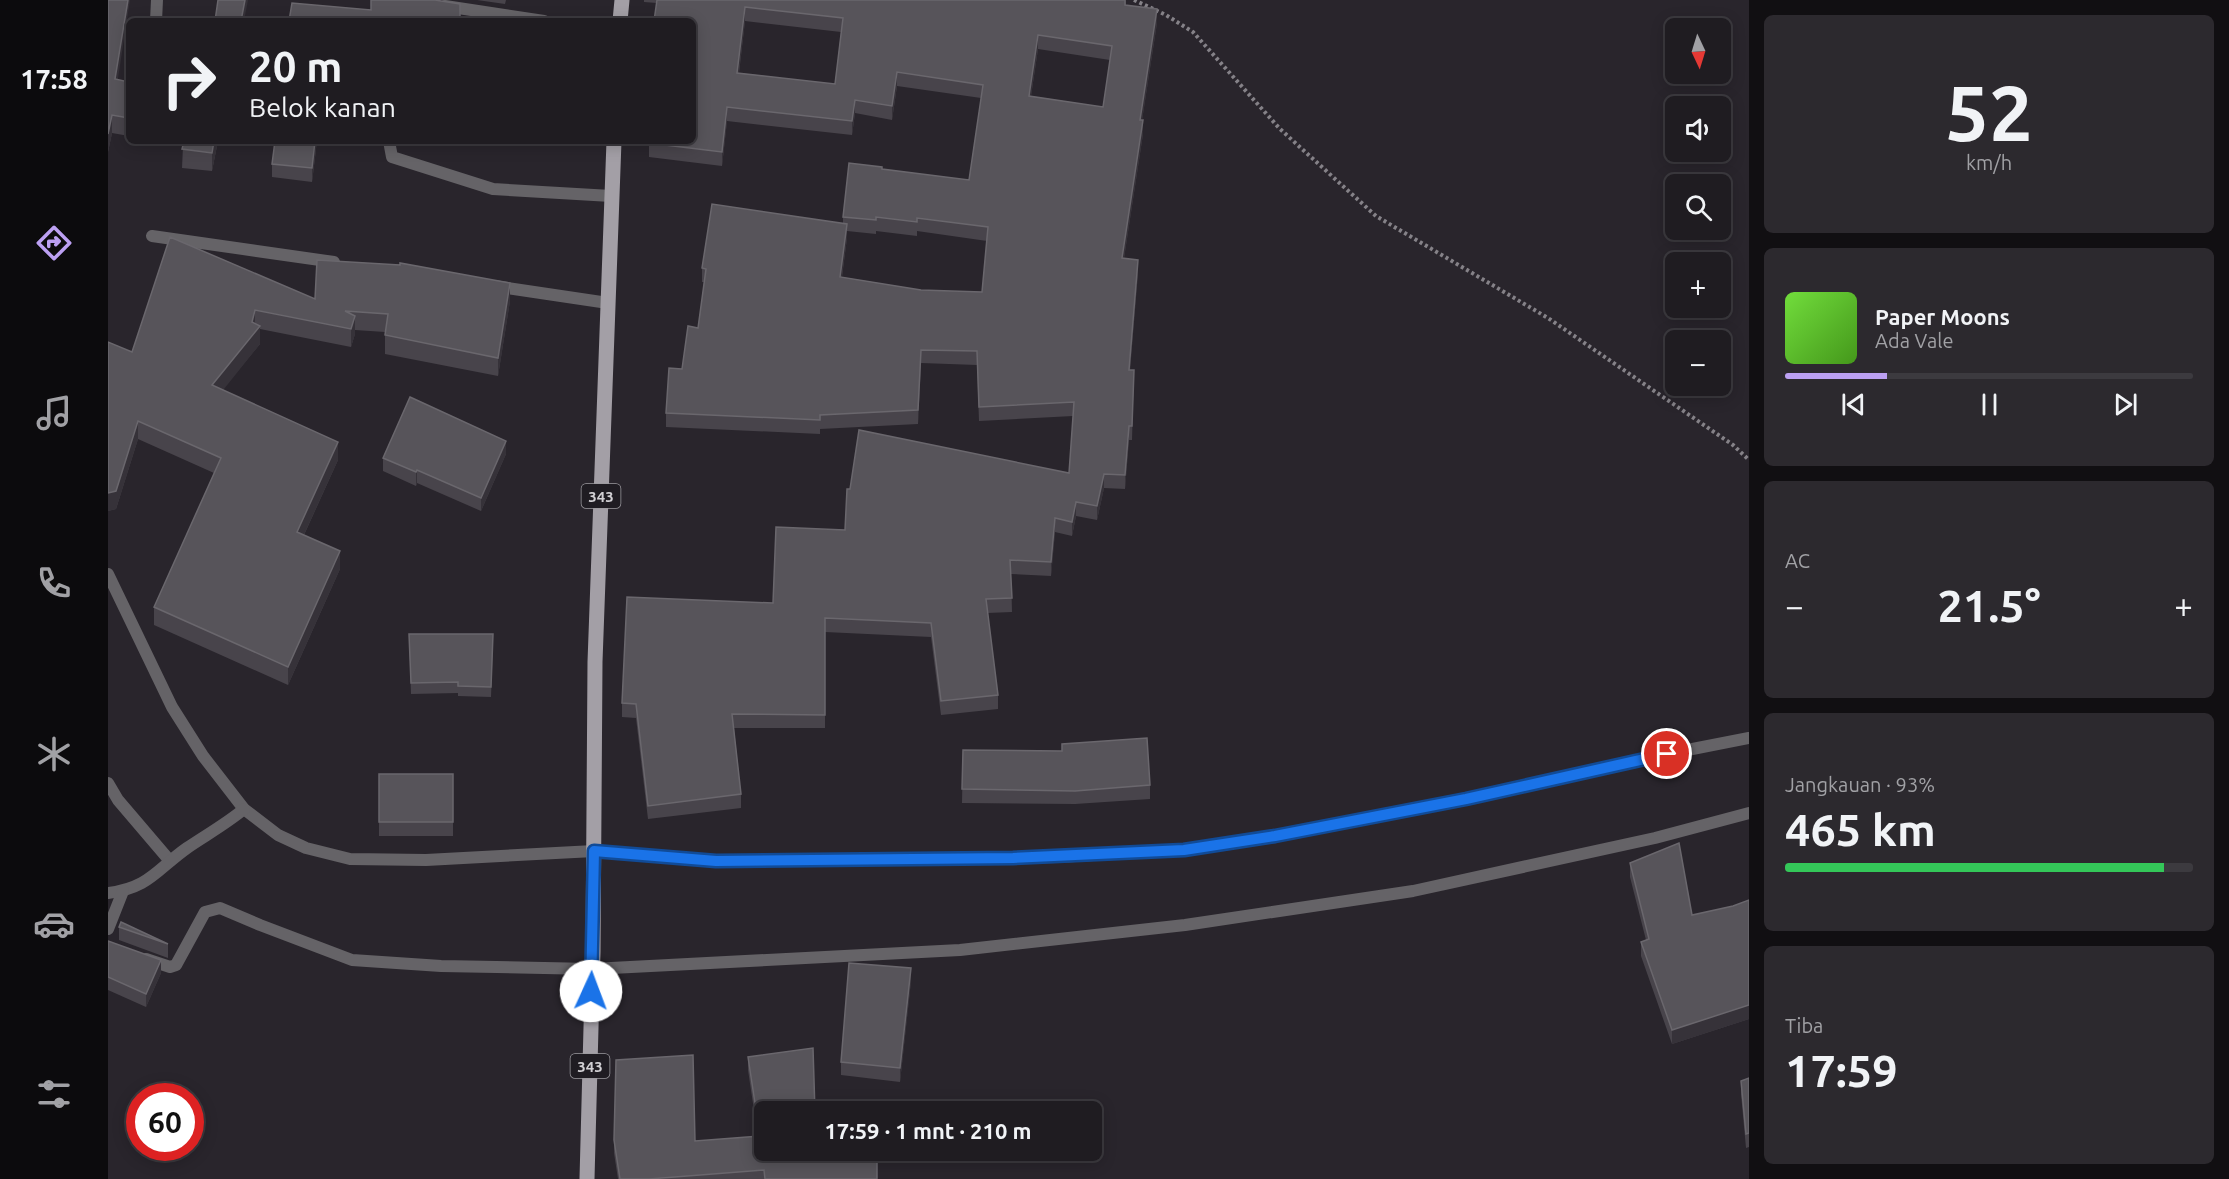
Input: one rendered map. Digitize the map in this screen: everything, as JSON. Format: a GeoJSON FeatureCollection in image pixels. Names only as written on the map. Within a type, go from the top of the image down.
{"type":"FeatureCollection","features":[{"type":"Feature","properties":{"kind":"main road"},"geometry":{"type":"LineString","coordinates":[[620,18],[622,0]]}},
{"type":"Feature","properties":{"kind":"main road","name":"343"},"geometry":{"type":"LineString","coordinates":[[587,1179],[593,952],[595,662],[610,196],[614,144]]}},
{"type":"Feature","properties":{"kind":"street"},"geometry":{"type":"LineString","coordinates":[[156,18],[157,0]]}},
{"type":"Feature","properties":{"kind":"street"},"geometry":{"type":"LineString","coordinates":[[432,4],[524,18]]}},
{"type":"Feature","properties":{"kind":"street"},"geometry":{"type":"LineString","coordinates":[[390,144],[392,157],[493,189],[610,196]]}},
{"type":"Feature","properties":{"kind":"street"},"geometry":{"type":"LineString","coordinates":[[152,236],[351,265]]}},
{"type":"Feature","properties":{"kind":"street"},"geometry":{"type":"LineString","coordinates":[[480,284],[608,303]]}},
{"type":"Feature","properties":{"kind":"street"},"geometry":{"type":"LineString","coordinates":[[108,574],[172,707],[203,756],[244,809],[278,835],[306,848],[350,859],[594,857],[716,861],[1034,857],[1184,850],[1275,836],[1444,803],[1749,738]]}},
{"type":"Feature","properties":{"kind":"street"},"geometry":{"type":"LineString","coordinates":[[108,783],[118,800],[170,861]]}},
{"type":"Feature","properties":{"kind":"street"},"geometry":{"type":"LineString","coordinates":[[108,893],[123,891],[151,879],[170,861],[244,809]]}},
{"type":"Feature","properties":{"kind":"street"},"geometry":{"type":"LineString","coordinates":[[130,953],[170,967],[176,965],[205,912],[220,908],[352,960],[441,966],[592,969],[960,950],[1185,925],[1413,891],[1655,838],[1749,813]]}},
{"type":"Feature","properties":{"kind":"street"},"geometry":{"type":"LineString","coordinates":[[108,929],[123,891]]}},
{"type":"Feature","properties":{"kind":"path"},"geometry":{"type":"LineString","coordinates":[[1134,0],[1166,15],[1193,32],[1280,129],[1376,216],[1548,318],[1733,446],[1749,460]]}},
{"type":"Feature","properties":{"kind":"building"},"geometry":{"type":"Polygon","coordinates":[[[108,0],[128,0],[115,79],[126,81],[126,117],[112,115],[108,134],[108,0]]]}},
{"type":"Feature","properties":{"kind":"building"},"geometry":{"type":"Polygon","coordinates":[[[218,0],[245,0],[242,18],[215,18],[218,0]]]}},
{"type":"Feature","properties":{"kind":"building"},"geometry":{"type":"Polygon","coordinates":[[[371,0],[435,0],[460,4],[460,18],[290,18],[292,3],[371,10],[371,0]]]}},
{"type":"Feature","properties":{"kind":"building"},"geometry":{"type":"Polygon","coordinates":[[[657,0],[1125,0],[1125,5],[1157,9],[1122,258],[1138,260],[1129,370],[1134,370],[1132,426],[1129,426],[1125,475],[1104,474],[1097,506],[1076,502],[1072,522],[1055,518],[1051,562],[1010,560],[1012,598],[986,599],[998,695],[941,701],[931,623],[825,618],[825,715],[732,714],[741,794],[648,806],[636,704],[622,703],[627,597],[773,603],[776,527],[845,530],[847,489],[850,489],[859,430],[1069,473],[1074,402],[979,407],[977,351],[921,350],[918,410],[820,415],[820,420],[666,413],[669,368],[682,369],[688,326],[698,328],[706,269],[702,268],[712,204],[847,224],[840,277],[921,290],[982,292],[988,227],[917,218],[917,222],[876,217],[876,220],[843,217],[849,163],[969,180],[983,85],[897,72],[892,106],[855,100],[852,121],[727,107],[722,152],[657,144],[696,144],[696,18],[654,18],[657,0]],[[745,7],[737,73],[835,84],[843,18],[745,7]],[[1038,35],[1029,96],[1103,107],[1112,46],[1038,35]]]}},
{"type":"Feature","properties":{"kind":"building"},"geometry":{"type":"Polygon","coordinates":[[[183,144],[214,144],[212,153],[182,149],[183,144]]]}},
{"type":"Feature","properties":{"kind":"building"},"geometry":{"type":"Polygon","coordinates":[[[275,144],[315,144],[312,168],[272,164],[275,144]]]}},
{"type":"Feature","properties":{"kind":"building"},"geometry":{"type":"Polygon","coordinates":[[[170,237],[315,299],[317,260],[400,265],[400,263],[510,283],[498,358],[385,335],[388,314],[345,311],[355,316],[351,329],[255,310],[252,322],[260,326],[212,385],[338,442],[297,532],[340,551],[288,667],[154,607],[221,458],[138,421],[116,491],[108,493],[108,342],[132,352],[170,237]]]}},
{"type":"Feature","properties":{"kind":"building"},"geometry":{"type":"Polygon","coordinates":[[[410,397],[506,441],[481,498],[383,458],[410,397]]]}},
{"type":"Feature","properties":{"kind":"building"},"geometry":{"type":"Polygon","coordinates":[[[409,634],[493,634],[491,687],[458,686],[458,682],[411,683],[409,634]]]}},
{"type":"Feature","properties":{"kind":"building"},"geometry":{"type":"Polygon","coordinates":[[[1147,738],[1150,785],[1075,791],[962,789],[963,750],[1062,751],[1062,744],[1147,738]]]}},
{"type":"Feature","properties":{"kind":"building"},"geometry":{"type":"Polygon","coordinates":[[[379,774],[453,774],[453,822],[379,822],[379,774]]]}},
{"type":"Feature","properties":{"kind":"building"},"geometry":{"type":"Polygon","coordinates":[[[1679,843],[1692,915],[1749,900],[1749,1005],[1672,1030],[1641,942],[1649,939],[1630,863],[1679,843]]]}},
{"type":"Feature","properties":{"kind":"building"},"geometry":{"type":"Polygon","coordinates":[[[121,922],[168,944],[119,927],[121,922]]]}},
{"type":"Feature","properties":{"kind":"building"},"geometry":{"type":"Polygon","coordinates":[[[108,941],[161,960],[146,994],[108,977],[108,941]]]}},
{"type":"Feature","properties":{"kind":"building"},"geometry":{"type":"Polygon","coordinates":[[[849,963],[911,968],[900,1068],[841,1062],[849,963]]]}},
{"type":"Feature","properties":{"kind":"building"},"geometry":{"type":"Polygon","coordinates":[[[813,1048],[815,1101],[755,1101],[748,1057],[813,1048]]]}},
{"type":"Feature","properties":{"kind":"building"},"geometry":{"type":"Polygon","coordinates":[[[693,1055],[695,1141],[754,1136],[754,1161],[877,1161],[877,1179],[765,1179],[764,1170],[649,1179],[620,1179],[614,1140],[616,1060],[693,1055]]]}},
{"type":"Feature","properties":{"kind":"building"},"geometry":{"type":"Polygon","coordinates":[[[1749,1078],[1749,1133],[1746,1134],[1741,1081],[1749,1078]]]}},
{"type":"Feature","properties":{"kind":"route"},"geometry":{"type":"LineString","coordinates":[[591,991],[594,851],[716,861],[860,861],[1057,857],[1184,850],[1275,836],[1466,799],[1667,754]]}}]}
